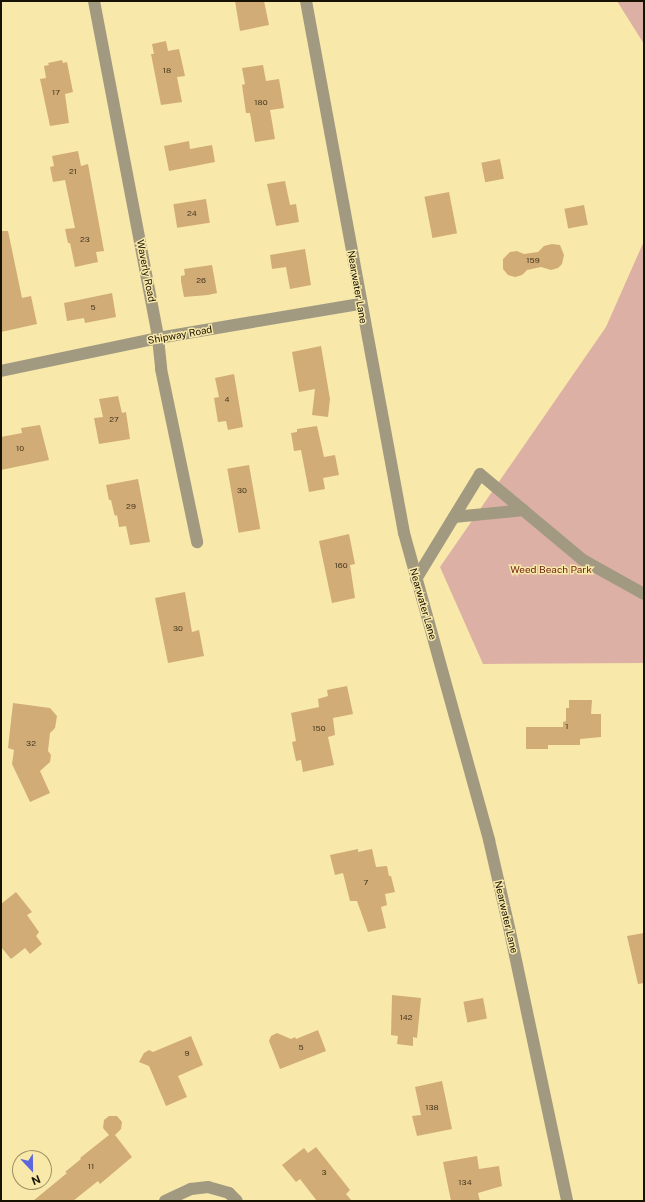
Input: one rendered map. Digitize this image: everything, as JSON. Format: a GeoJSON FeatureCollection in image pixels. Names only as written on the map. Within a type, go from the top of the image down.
{"type":"FeatureCollection","features":[{"type":"Feature","properties":{"kind":"street","name":"Waverly Road"},"geometry":{"type":"LineString","coordinates":[[94,1],[158,338],[161,369],[197,542]]}},
{"type":"Feature","properties":{"kind":"street","name":"Nearwater Lane"},"geometry":{"type":"LineString","coordinates":[[306,1],[360,304],[404,533],[489,840],[567,1201]]}},
{"type":"Feature","properties":{"kind":"street","name":"Shipway Road"},"geometry":{"type":"LineString","coordinates":[[1,371],[158,338],[360,304]]}},
{"type":"Feature","properties":{"kind":"street"},"geometry":{"type":"LineString","coordinates":[[416,578],[480,474],[583,560],[644,594]]}},
{"type":"Feature","properties":{"kind":"street"},"geometry":{"type":"LineString","coordinates":[[454,517],[524,510]]}},
{"type":"Feature","properties":{"kind":"street"},"geometry":{"type":"LineString","coordinates":[[165,1201],[191,1188],[208,1187],[229,1193],[237,1201]]}},
{"type":"Feature","properties":{"kind":"green space"},"geometry":{"type":"Polygon","coordinates":[[[617,1],[644,1],[644,44],[617,1]]]}},
{"type":"Feature","properties":{"kind":"green space","name":"Weed Beach Park"},"geometry":{"type":"Polygon","coordinates":[[[644,241],[644,663],[483,664],[440,567],[606,327],[644,241]]]}},
{"type":"Feature","properties":{"kind":"building"},"geometry":{"type":"Polygon","coordinates":[[[235,1],[264,1],[269,25],[240,31],[235,1]]]}},
{"type":"Feature","properties":{"kind":"building"},"geometry":{"type":"Polygon","coordinates":[[[166,41],[168,51],[179,49],[185,76],[177,77],[182,102],[161,105],[151,54],[154,54],[152,44],[166,41]]]}},
{"type":"Feature","properties":{"kind":"building"},"geometry":{"type":"Polygon","coordinates":[[[62,60],[63,63],[67,62],[73,92],[65,94],[69,123],[50,126],[40,79],[46,78],[44,66],[49,65],[48,63],[62,60]]]}},
{"type":"Feature","properties":{"kind":"building"},"geometry":{"type":"Polygon","coordinates":[[[263,65],[266,81],[279,79],[284,108],[270,110],[275,139],[255,142],[250,113],[246,113],[242,85],[245,84],[242,68],[263,65]]]}},
{"type":"Feature","properties":{"kind":"building"},"geometry":{"type":"Polygon","coordinates":[[[189,141],[190,149],[212,145],[215,162],[169,171],[164,146],[189,141]]]}},
{"type":"Feature","properties":{"kind":"building"},"geometry":{"type":"Polygon","coordinates":[[[78,151],[81,166],[88,164],[104,251],[96,252],[98,262],[75,267],[70,243],[68,243],[65,229],[75,228],[65,180],[53,182],[50,167],[54,166],[52,156],[78,151]]]}},
{"type":"Feature","properties":{"kind":"building"},"geometry":{"type":"Polygon","coordinates":[[[500,159],[504,179],[485,182],[481,163],[500,159]]]}},
{"type":"Feature","properties":{"kind":"building"},"geometry":{"type":"Polygon","coordinates":[[[285,181],[290,205],[296,204],[299,222],[276,226],[267,184],[285,181]]]}},
{"type":"Feature","properties":{"kind":"building"},"geometry":{"type":"Polygon","coordinates":[[[449,192],[457,233],[432,238],[424,197],[449,192]]]}},
{"type":"Feature","properties":{"kind":"building"},"geometry":{"type":"Polygon","coordinates":[[[206,199],[210,223],[177,228],[173,204],[206,199]]]}},
{"type":"Feature","properties":{"kind":"building"},"geometry":{"type":"Polygon","coordinates":[[[584,205],[588,225],[568,228],[564,209],[584,205]]]}},
{"type":"Feature","properties":{"kind":"building"},"geometry":{"type":"Polygon","coordinates":[[[1,231],[8,231],[22,298],[31,296],[37,324],[1,332],[1,231]]]}},
{"type":"Feature","properties":{"kind":"building"},"geometry":{"type":"Polygon","coordinates":[[[552,244],[560,245],[564,255],[562,264],[558,268],[551,270],[541,267],[527,270],[522,275],[515,277],[508,275],[503,269],[503,259],[510,252],[517,251],[524,254],[538,252],[544,246],[552,244]]]}},
{"type":"Feature","properties":{"kind":"building"},"geometry":{"type":"Polygon","coordinates":[[[305,249],[311,285],[290,289],[286,267],[272,269],[270,255],[305,249]]]}},
{"type":"Feature","properties":{"kind":"building"},"geometry":{"type":"Polygon","coordinates":[[[212,265],[217,293],[184,297],[181,276],[185,275],[184,269],[212,265]]]}},
{"type":"Feature","properties":{"kind":"building"},"geometry":{"type":"Polygon","coordinates":[[[112,293],[116,317],[85,323],[84,318],[67,321],[64,303],[112,293]]]}},
{"type":"Feature","properties":{"kind":"building"},"geometry":{"type":"Polygon","coordinates":[[[321,346],[330,399],[328,417],[312,415],[315,389],[299,392],[292,352],[321,346]]]}},
{"type":"Feature","properties":{"kind":"building"},"geometry":{"type":"Polygon","coordinates":[[[234,374],[243,427],[228,430],[226,421],[218,422],[214,398],[219,397],[215,378],[234,374]]]}},
{"type":"Feature","properties":{"kind":"building"},"geometry":{"type":"Polygon","coordinates":[[[118,396],[122,413],[126,412],[130,439],[99,444],[94,418],[103,417],[99,399],[118,396]]]}},
{"type":"Feature","properties":{"kind":"building"},"geometry":{"type":"Polygon","coordinates":[[[40,425],[49,460],[1,470],[1,437],[22,433],[21,428],[40,425]]]}},
{"type":"Feature","properties":{"kind":"building"},"geometry":{"type":"Polygon","coordinates":[[[317,426],[324,457],[335,455],[339,475],[323,478],[325,489],[309,492],[301,450],[294,451],[291,433],[297,432],[297,429],[317,426]]]}},
{"type":"Feature","properties":{"kind":"building"},"geometry":{"type":"Polygon","coordinates":[[[249,465],[260,529],[239,533],[227,469],[249,465]]]}},
{"type":"Feature","properties":{"kind":"building"},"geometry":{"type":"Polygon","coordinates":[[[138,479],[150,542],[130,545],[126,526],[119,527],[117,515],[115,516],[111,500],[109,500],[106,485],[138,479]]]}},
{"type":"Feature","properties":{"kind":"building"},"geometry":{"type":"Polygon","coordinates":[[[349,534],[355,564],[350,565],[355,598],[332,603],[319,541],[349,534]]]}},
{"type":"Feature","properties":{"kind":"building"},"geometry":{"type":"Polygon","coordinates":[[[185,592],[192,632],[199,630],[204,656],[168,663],[155,598],[185,592]]]}},
{"type":"Feature","properties":{"kind":"building"},"geometry":{"type":"Polygon","coordinates":[[[347,686],[353,714],[333,718],[335,735],[328,737],[334,765],[303,772],[301,760],[296,761],[292,742],[296,741],[291,713],[319,707],[318,699],[328,696],[327,690],[347,686]]]}},
{"type":"Feature","properties":{"kind":"building"},"geometry":{"type":"Polygon","coordinates":[[[569,700],[592,700],[591,714],[601,714],[601,737],[580,739],[580,745],[548,745],[548,749],[526,749],[526,727],[563,727],[563,722],[566,721],[566,708],[569,708],[569,700]]]}},
{"type":"Feature","properties":{"kind":"building"},"geometry":{"type":"Polygon","coordinates":[[[13,703],[50,708],[57,716],[55,728],[50,733],[48,751],[51,755],[50,762],[40,771],[50,793],[30,802],[12,764],[14,750],[8,748],[13,703]]]}},
{"type":"Feature","properties":{"kind":"building"},"geometry":{"type":"Polygon","coordinates":[[[358,849],[358,852],[372,849],[376,867],[387,866],[389,876],[391,876],[395,892],[385,894],[387,905],[381,907],[386,928],[368,932],[357,901],[350,901],[343,873],[335,875],[330,855],[358,849]]]}},
{"type":"Feature","properties":{"kind":"building"},"geometry":{"type":"Polygon","coordinates":[[[16,892],[32,912],[27,915],[39,932],[36,936],[42,944],[30,954],[25,948],[11,959],[1,947],[1,904],[16,892]]]}},
{"type":"Feature","properties":{"kind":"building"},"geometry":{"type":"Polygon","coordinates":[[[644,933],[644,983],[638,984],[627,936],[644,933]]]}},
{"type":"Feature","properties":{"kind":"building"},"geometry":{"type":"Polygon","coordinates":[[[392,995],[421,998],[417,1038],[413,1037],[413,1046],[397,1044],[398,1036],[391,1035],[392,995]]]}},
{"type":"Feature","properties":{"kind":"building"},"geometry":{"type":"Polygon","coordinates":[[[483,998],[487,1019],[467,1022],[463,1002],[483,998]]]}},
{"type":"Feature","properties":{"kind":"building"},"geometry":{"type":"Polygon","coordinates":[[[318,1030],[326,1051],[280,1069],[269,1041],[271,1036],[277,1033],[291,1039],[295,1037],[296,1039],[318,1030]]]}},
{"type":"Feature","properties":{"kind":"building"},"geometry":{"type":"Polygon","coordinates":[[[191,1036],[203,1065],[178,1076],[187,1097],[166,1106],[149,1066],[139,1062],[144,1053],[149,1050],[153,1052],[191,1036]]]}},
{"type":"Feature","properties":{"kind":"building"},"geometry":{"type":"Polygon","coordinates":[[[442,1081],[452,1129],[417,1136],[412,1116],[421,1115],[415,1087],[442,1081]]]}},
{"type":"Feature","properties":{"kind":"building"},"geometry":{"type":"Polygon","coordinates":[[[109,1116],[117,1116],[122,1122],[121,1129],[115,1135],[132,1157],[100,1184],[98,1181],[73,1201],[33,1201],[46,1190],[52,1190],[52,1185],[67,1173],[65,1172],[109,1135],[103,1128],[104,1120],[109,1116]]]}},
{"type":"Feature","properties":{"kind":"building"},"geometry":{"type":"Polygon","coordinates":[[[316,1147],[350,1190],[346,1194],[352,1201],[317,1201],[300,1179],[296,1182],[282,1165],[304,1148],[308,1153],[316,1147]]]}},
{"type":"Feature","properties":{"kind":"building"},"geometry":{"type":"Polygon","coordinates":[[[477,1156],[479,1169],[499,1166],[502,1186],[478,1193],[480,1201],[451,1201],[443,1162],[477,1156]]]}}]}
